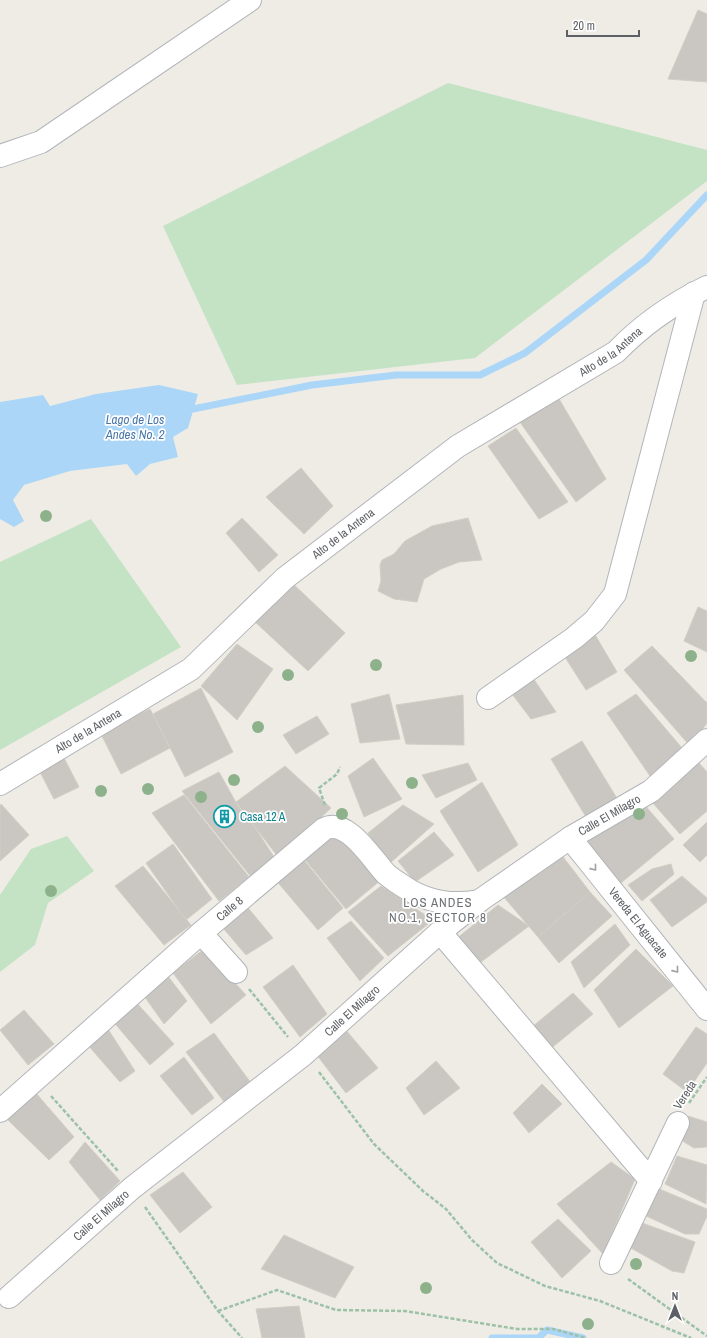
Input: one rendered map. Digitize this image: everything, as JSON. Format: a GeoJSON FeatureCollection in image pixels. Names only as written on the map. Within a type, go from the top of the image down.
{"type":"FeatureCollection","features":[{"type":"Feature","properties":{"kind":"street"},"geometry":{"type":"LineString","coordinates":[[0,156],[41,142],[250,0]]}},
{"type":"Feature","properties":{"kind":"street"},"geometry":{"type":"LineString","coordinates":[[488,698],[574,638],[594,621],[615,594],[700,290]]}},
{"type":"Feature","properties":{"kind":"street","name":"Alto de la Antena"},"geometry":{"type":"LineString","coordinates":[[0,784],[191,669],[285,578],[458,446],[616,352],[634,334],[700,290]]}},
{"type":"Feature","properties":{"kind":"street","name":"Calle El Milagro"},"geometry":{"type":"LineString","coordinates":[[9,1297],[132,1188],[303,1055],[440,932],[479,901],[570,838],[652,791],[707,740]]}},
{"type":"Feature","properties":{"kind":"street"},"geometry":{"type":"LineString","coordinates":[[332,826],[340,827],[349,833],[387,875],[405,888],[427,898],[444,902],[462,904],[479,901]]}},
{"type":"Feature","properties":{"kind":"street","name":"Calle 8"},"geometry":{"type":"LineString","coordinates":[[0,1111],[201,933],[324,829],[332,826]]}},
{"type":"Feature","properties":{"kind":"street","name":"Vereda El Aguacate"},"geometry":{"type":"LineString","coordinates":[[570,838],[707,1009]]}},
{"type":"Feature","properties":{"kind":"street"},"geometry":{"type":"LineString","coordinates":[[440,932],[651,1180]]}},
{"type":"Feature","properties":{"kind":"street"},"geometry":{"type":"LineString","coordinates":[[201,933],[236,972]]}},
{"type":"Feature","properties":{"kind":"street"},"geometry":{"type":"LineString","coordinates":[[611,1263],[678,1123]]}},
{"type":"Feature","properties":{"kind":"path"},"geometry":{"type":"LineString","coordinates":[[332,826],[319,788],[336,774],[340,767]]}},
{"type":"Feature","properties":{"kind":"path"},"geometry":{"type":"LineString","coordinates":[[236,972],[303,1055],[319,1072],[374,1144],[423,1191],[446,1209],[472,1240],[497,1263],[545,1286],[600,1301],[692,1338]]}},
{"type":"Feature","properties":{"kind":"path","name":"Vereda"},"geometry":{"type":"LineString","coordinates":[[678,1123],[694,1094],[707,1077]]}},
{"type":"Feature","properties":{"kind":"path"},"geometry":{"type":"LineString","coordinates":[[37,1079],[132,1188],[218,1311],[242,1338]]}},
{"type":"Feature","properties":{"kind":"path"},"geometry":{"type":"LineString","coordinates":[[611,1263],[618,1271],[707,1336]]}},
{"type":"Feature","properties":{"kind":"path"},"geometry":{"type":"LineString","coordinates":[[218,1311],[277,1290],[336,1310],[405,1311],[517,1329],[553,1329],[586,1338]]}},
{"type":"Feature","properties":{"kind":"path"},"geometry":{"type":"LineString","coordinates":[[680,1338],[684,1335]]}},
{"type":"Feature","properties":{"kind":"green space"},"geometry":{"type":"Polygon","coordinates":[[[448,83],[707,150],[707,181],[475,358],[237,385],[163,226],[448,83]]]}},
{"type":"Feature","properties":{"kind":"green space"},"geometry":{"type":"Polygon","coordinates":[[[91,519],[181,647],[0,750],[0,562],[91,519]]]}},
{"type":"Feature","properties":{"kind":"green space"},"geometry":{"type":"Polygon","coordinates":[[[67,836],[94,871],[48,903],[35,945],[0,972],[0,895],[31,849],[67,836]]]}},
{"type":"Feature","properties":{"kind":"water","name":"Lago de Los Andes No. 2"},"geometry":{"type":"Polygon","coordinates":[[[159,385],[198,394],[188,428],[173,437],[178,457],[150,464],[136,476],[127,464],[70,471],[24,485],[13,500],[24,521],[14,527],[0,519],[0,402],[43,395],[50,406],[96,394],[159,385]]]}},
{"type":"Feature","properties":{"kind":"building"},"geometry":{"type":"Polygon","coordinates":[[[698,10],[707,14],[707,82],[668,79],[698,10]]]}},
{"type":"Feature","properties":{"kind":"building"},"geometry":{"type":"Polygon","coordinates":[[[558,397],[606,479],[576,502],[520,422],[558,397]]]}},
{"type":"Feature","properties":{"kind":"building"},"geometry":{"type":"Polygon","coordinates":[[[516,428],[568,502],[539,519],[488,446],[516,428]]]}},
{"type":"Feature","properties":{"kind":"building"},"geometry":{"type":"Polygon","coordinates":[[[301,468],[333,506],[304,534],[266,497],[301,468]]]}},
{"type":"Feature","properties":{"kind":"building"},"geometry":{"type":"Polygon","coordinates":[[[242,518],[278,555],[259,572],[226,533],[242,518]]]}},
{"type":"Feature","properties":{"kind":"building"},"geometry":{"type":"Polygon","coordinates":[[[468,518],[482,560],[459,562],[441,569],[424,579],[417,602],[394,599],[378,591],[381,581],[380,565],[382,560],[394,554],[405,541],[432,526],[468,518]]]}},
{"type":"Feature","properties":{"kind":"building"},"geometry":{"type":"Polygon","coordinates":[[[290,581],[345,633],[308,671],[253,620],[290,581]]]}},
{"type":"Feature","properties":{"kind":"building"},"geometry":{"type":"Polygon","coordinates":[[[698,607],[707,611],[707,652],[684,641],[698,607]]]}},
{"type":"Feature","properties":{"kind":"building"},"geometry":{"type":"Polygon","coordinates":[[[594,633],[617,672],[586,690],[563,654],[594,633]]]}},
{"type":"Feature","properties":{"kind":"building"},"geometry":{"type":"Polygon","coordinates":[[[237,644],[273,669],[237,720],[201,686],[237,644]]]}},
{"type":"Feature","properties":{"kind":"building"},"geometry":{"type":"Polygon","coordinates":[[[652,646],[707,703],[707,723],[690,746],[624,670],[652,646]]]}},
{"type":"Feature","properties":{"kind":"building"},"geometry":{"type":"Polygon","coordinates":[[[531,675],[556,712],[531,719],[509,690],[531,675]]]}},
{"type":"Feature","properties":{"kind":"building"},"geometry":{"type":"Polygon","coordinates":[[[201,688],[233,752],[185,777],[153,714],[201,688]]]}},
{"type":"Feature","properties":{"kind":"building"},"geometry":{"type":"Polygon","coordinates":[[[389,694],[400,739],[360,743],[351,704],[389,694]]]}},
{"type":"Feature","properties":{"kind":"building"},"geometry":{"type":"Polygon","coordinates":[[[636,694],[682,748],[650,776],[607,713],[636,694]]]}},
{"type":"Feature","properties":{"kind":"building"},"geometry":{"type":"Polygon","coordinates":[[[463,695],[464,745],[406,744],[396,705],[463,695]]]}},
{"type":"Feature","properties":{"kind":"building"},"geometry":{"type":"Polygon","coordinates":[[[150,709],[170,748],[121,774],[100,732],[150,709]]]}},
{"type":"Feature","properties":{"kind":"building"},"geometry":{"type":"Polygon","coordinates":[[[317,716],[329,734],[296,754],[283,735],[317,716]]]}},
{"type":"Feature","properties":{"kind":"building"},"geometry":{"type":"Polygon","coordinates":[[[582,741],[618,800],[586,817],[551,759],[582,741]]]}},
{"type":"Feature","properties":{"kind":"building"},"geometry":{"type":"Polygon","coordinates":[[[63,756],[79,787],[54,799],[38,768],[63,756]]]}},
{"type":"Feature","properties":{"kind":"building"},"geometry":{"type":"Polygon","coordinates":[[[373,758],[402,799],[364,817],[348,776],[373,758]]]}},
{"type":"Feature","properties":{"kind":"building"},"geometry":{"type":"Polygon","coordinates":[[[468,763],[477,780],[436,798],[422,775],[468,763]]]}},
{"type":"Feature","properties":{"kind":"building"},"geometry":{"type":"Polygon","coordinates":[[[699,763],[707,772],[707,811],[680,834],[652,802],[699,763]]]}},
{"type":"Feature","properties":{"kind":"building"},"geometry":{"type":"Polygon","coordinates":[[[285,766],[331,808],[278,857],[236,802],[285,766]]]}},
{"type":"Feature","properties":{"kind":"building","name":"Casa 12 A"},"geometry":{"type":"Polygon","coordinates":[[[219,772],[238,806],[256,829],[274,857],[252,878],[182,791],[219,772]]]}},
{"type":"Feature","properties":{"kind":"building"},"geometry":{"type":"Polygon","coordinates":[[[482,782],[518,845],[478,872],[440,811],[482,782]]]}},
{"type":"Feature","properties":{"kind":"building"},"geometry":{"type":"Polygon","coordinates":[[[184,795],[249,877],[219,901],[152,813],[184,795]]]}},
{"type":"Feature","properties":{"kind":"building"},"geometry":{"type":"Polygon","coordinates":[[[643,803],[674,839],[616,887],[579,840],[643,803]]]}},
{"type":"Feature","properties":{"kind":"building"},"geometry":{"type":"Polygon","coordinates":[[[1,804],[29,835],[0,861],[0,806],[1,804]]]}},
{"type":"Feature","properties":{"kind":"building"},"geometry":{"type":"Polygon","coordinates":[[[403,805],[434,824],[389,864],[368,833],[403,805]]]}},
{"type":"Feature","properties":{"kind":"building"},"geometry":{"type":"Polygon","coordinates":[[[707,822],[707,855],[700,862],[683,845],[707,822]]]}},
{"type":"Feature","properties":{"kind":"building"},"geometry":{"type":"Polygon","coordinates":[[[335,829],[381,880],[346,909],[302,856],[335,829]]]}},
{"type":"Feature","properties":{"kind":"building"},"geometry":{"type":"Polygon","coordinates":[[[434,832],[454,855],[415,882],[398,861],[434,832]]]}},
{"type":"Feature","properties":{"kind":"building"},"geometry":{"type":"Polygon","coordinates":[[[173,844],[212,899],[186,920],[146,863],[173,844]]]}},
{"type":"Feature","properties":{"kind":"building"},"geometry":{"type":"Polygon","coordinates":[[[560,853],[590,892],[538,937],[502,895],[560,853]]]}},
{"type":"Feature","properties":{"kind":"building"},"geometry":{"type":"Polygon","coordinates":[[[299,854],[343,908],[318,930],[275,879],[299,854]]]}},
{"type":"Feature","properties":{"kind":"building"},"geometry":{"type":"Polygon","coordinates":[[[671,864],[674,874],[642,901],[628,885],[652,869],[671,864]]]}},
{"type":"Feature","properties":{"kind":"building"},"geometry":{"type":"Polygon","coordinates":[[[143,866],[191,925],[164,945],[115,886],[143,866]]]}},
{"type":"Feature","properties":{"kind":"building"},"geometry":{"type":"Polygon","coordinates":[[[682,876],[707,898],[707,902],[672,927],[650,900],[682,876]]]}},
{"type":"Feature","properties":{"kind":"building"},"geometry":{"type":"Polygon","coordinates":[[[381,886],[433,920],[388,956],[348,912],[381,886]]]}},
{"type":"Feature","properties":{"kind":"building"},"geometry":{"type":"Polygon","coordinates":[[[590,892],[612,916],[559,963],[538,937],[590,892]]]}},
{"type":"Feature","properties":{"kind":"building"},"geometry":{"type":"Polygon","coordinates":[[[244,903],[273,938],[246,955],[223,928],[244,903]]]}},
{"type":"Feature","properties":{"kind":"building"},"geometry":{"type":"Polygon","coordinates":[[[498,905],[529,926],[481,962],[456,939],[498,905]]]}},
{"type":"Feature","properties":{"kind":"building"},"geometry":{"type":"Polygon","coordinates":[[[351,921],[384,958],[360,981],[327,938],[351,921]]]}},
{"type":"Feature","properties":{"kind":"building"},"geometry":{"type":"Polygon","coordinates":[[[615,924],[630,945],[584,988],[571,962],[615,924]]]}},
{"type":"Feature","properties":{"kind":"building"},"geometry":{"type":"Polygon","coordinates":[[[204,949],[246,995],[211,1024],[173,973],[204,949]]]}},
{"type":"Feature","properties":{"kind":"building"},"geometry":{"type":"Polygon","coordinates":[[[636,949],[673,986],[619,1028],[594,990],[636,949]]]}},
{"type":"Feature","properties":{"kind":"building"},"geometry":{"type":"Polygon","coordinates":[[[293,965],[327,1014],[300,1037],[263,987],[293,965]]]}},
{"type":"Feature","properties":{"kind":"building"},"geometry":{"type":"Polygon","coordinates":[[[167,975],[187,1001],[164,1024],[142,993],[167,975]]]}},
{"type":"Feature","properties":{"kind":"building"},"geometry":{"type":"Polygon","coordinates":[[[573,993],[593,1014],[549,1050],[532,1027],[573,993]]]}},
{"type":"Feature","properties":{"kind":"building"},"geometry":{"type":"Polygon","coordinates":[[[134,1000],[174,1044],[150,1065],[112,1020],[134,1000]]]}},
{"type":"Feature","properties":{"kind":"building"},"geometry":{"type":"Polygon","coordinates":[[[24,1010],[54,1044],[28,1065],[0,1030],[24,1010]]]}},
{"type":"Feature","properties":{"kind":"building"},"geometry":{"type":"Polygon","coordinates":[[[106,1026],[135,1071],[120,1082],[87,1044],[106,1026]]]}},
{"type":"Feature","properties":{"kind":"building"},"geometry":{"type":"Polygon","coordinates":[[[696,1027],[707,1034],[707,1063],[687,1092],[663,1074],[696,1027]]]}},
{"type":"Feature","properties":{"kind":"building"},"geometry":{"type":"Polygon","coordinates":[[[345,1029],[378,1068],[346,1093],[316,1054],[345,1029]]]}},
{"type":"Feature","properties":{"kind":"building"},"geometry":{"type":"Polygon","coordinates":[[[214,1033],[251,1083],[225,1103],[186,1052],[214,1033]]]}},
{"type":"Feature","properties":{"kind":"building"},"geometry":{"type":"Polygon","coordinates":[[[184,1057],[214,1098],[192,1115],[160,1076],[184,1057]]]}},
{"type":"Feature","properties":{"kind":"building"},"geometry":{"type":"Polygon","coordinates":[[[436,1061],[460,1088],[424,1115],[406,1088],[436,1061]]]}},
{"type":"Feature","properties":{"kind":"building"},"geometry":{"type":"Polygon","coordinates":[[[542,1084],[562,1104],[529,1133],[513,1113],[542,1084]]]}},
{"type":"Feature","properties":{"kind":"building"},"geometry":{"type":"Polygon","coordinates":[[[35,1092],[74,1137],[49,1160],[7,1119],[35,1092]]]}},
{"type":"Feature","properties":{"kind":"building"},"geometry":{"type":"Polygon","coordinates":[[[688,1116],[707,1122],[707,1147],[694,1148],[676,1137],[688,1116]]]}},
{"type":"Feature","properties":{"kind":"building"},"geometry":{"type":"Polygon","coordinates":[[[85,1142],[120,1181],[100,1200],[69,1162],[85,1142]]]}},
{"type":"Feature","properties":{"kind":"building"},"geometry":{"type":"Polygon","coordinates":[[[677,1156],[707,1165],[706,1204],[665,1184],[677,1156]]]}},
{"type":"Feature","properties":{"kind":"building"},"geometry":{"type":"Polygon","coordinates":[[[611,1162],[635,1179],[603,1254],[557,1204],[611,1162]]]}},
{"type":"Feature","properties":{"kind":"building"},"geometry":{"type":"Polygon","coordinates":[[[183,1172],[212,1207],[180,1233],[150,1195],[183,1172]]]}},
{"type":"Feature","properties":{"kind":"building"},"geometry":{"type":"Polygon","coordinates":[[[657,1188],[707,1209],[707,1216],[699,1234],[685,1234],[644,1215],[657,1188]]]}},
{"type":"Feature","properties":{"kind":"building"},"geometry":{"type":"Polygon","coordinates":[[[558,1219],[591,1251],[562,1278],[531,1242],[558,1219]]]}},
{"type":"Feature","properties":{"kind":"building"},"geometry":{"type":"Polygon","coordinates":[[[642,1223],[695,1242],[684,1273],[672,1271],[629,1247],[642,1223]]]}},
{"type":"Feature","properties":{"kind":"building"},"geometry":{"type":"Polygon","coordinates":[[[284,1235],[354,1267],[335,1298],[261,1269],[284,1235]]]}},
{"type":"Feature","properties":{"kind":"building"},"geometry":{"type":"Polygon","coordinates":[[[299,1306],[305,1338],[262,1338],[256,1309],[299,1306]]]}},
{"type":"Feature","properties":{"kind":"waterway"},"geometry":{"type":"LineString","coordinates":[[193,409],[312,385],[396,375],[480,375],[525,353],[646,260],[707,195]]}},
{"type":"Feature","properties":{"kind":"waterway"},"geometry":{"type":"LineString","coordinates":[[492,1338],[538,1338],[547,1330],[583,1338]]}},
{"type":"Feature","properties":{"kind":"place","name":"Casa 12 A"},"geometry":{"type":"Point","coordinates":[225,817]}},
{"type":"Feature","properties":{"kind":"district","name":"LOS ANDES NO.1, SECTOR 8"},"geometry":{"type":"Point","coordinates":[438,910]}}]}
